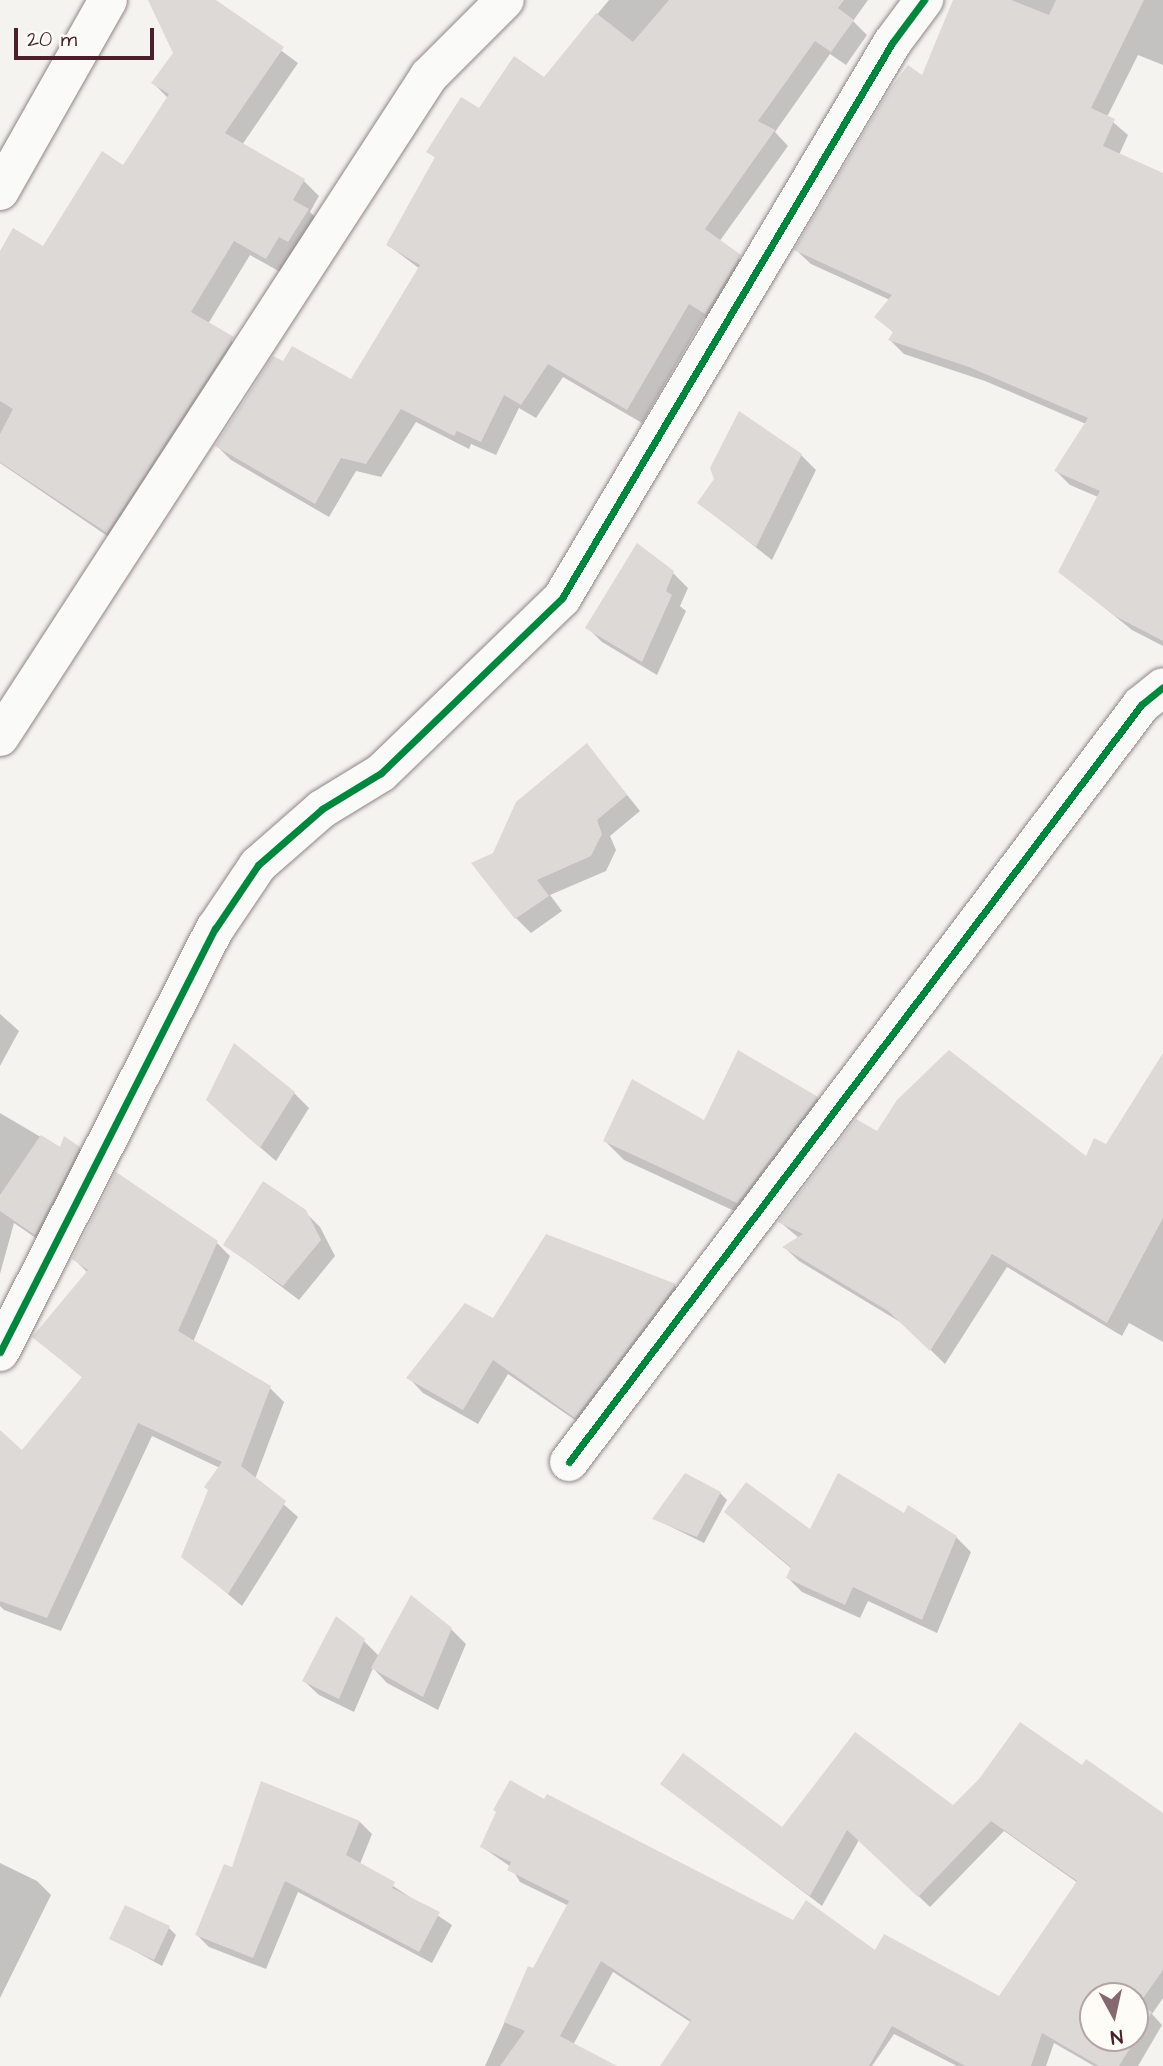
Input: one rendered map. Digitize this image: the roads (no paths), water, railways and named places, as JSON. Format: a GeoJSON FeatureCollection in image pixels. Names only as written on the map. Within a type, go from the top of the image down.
{"type":"FeatureCollection","features":[{"type":"Feature","properties":{"kind":"street"},"geometry":{"type":"LineString","coordinates":[[0,191],[108,0]]}},
{"type":"Feature","properties":{"kind":"street"},"geometry":{"type":"LineString","coordinates":[[0,737],[429,76],[505,0]]}},
{"type":"Feature","properties":{"kind":"street"},"geometry":{"type":"LineString","coordinates":[[0,1352],[215,929],[258,865],[322,809],[382,772],[562,598],[885,54],[924,0]]}},
{"type":"Feature","properties":{"kind":"street"},"geometry":{"type":"LineString","coordinates":[[569,1462],[1133,716],[1163,687]]}}]}
